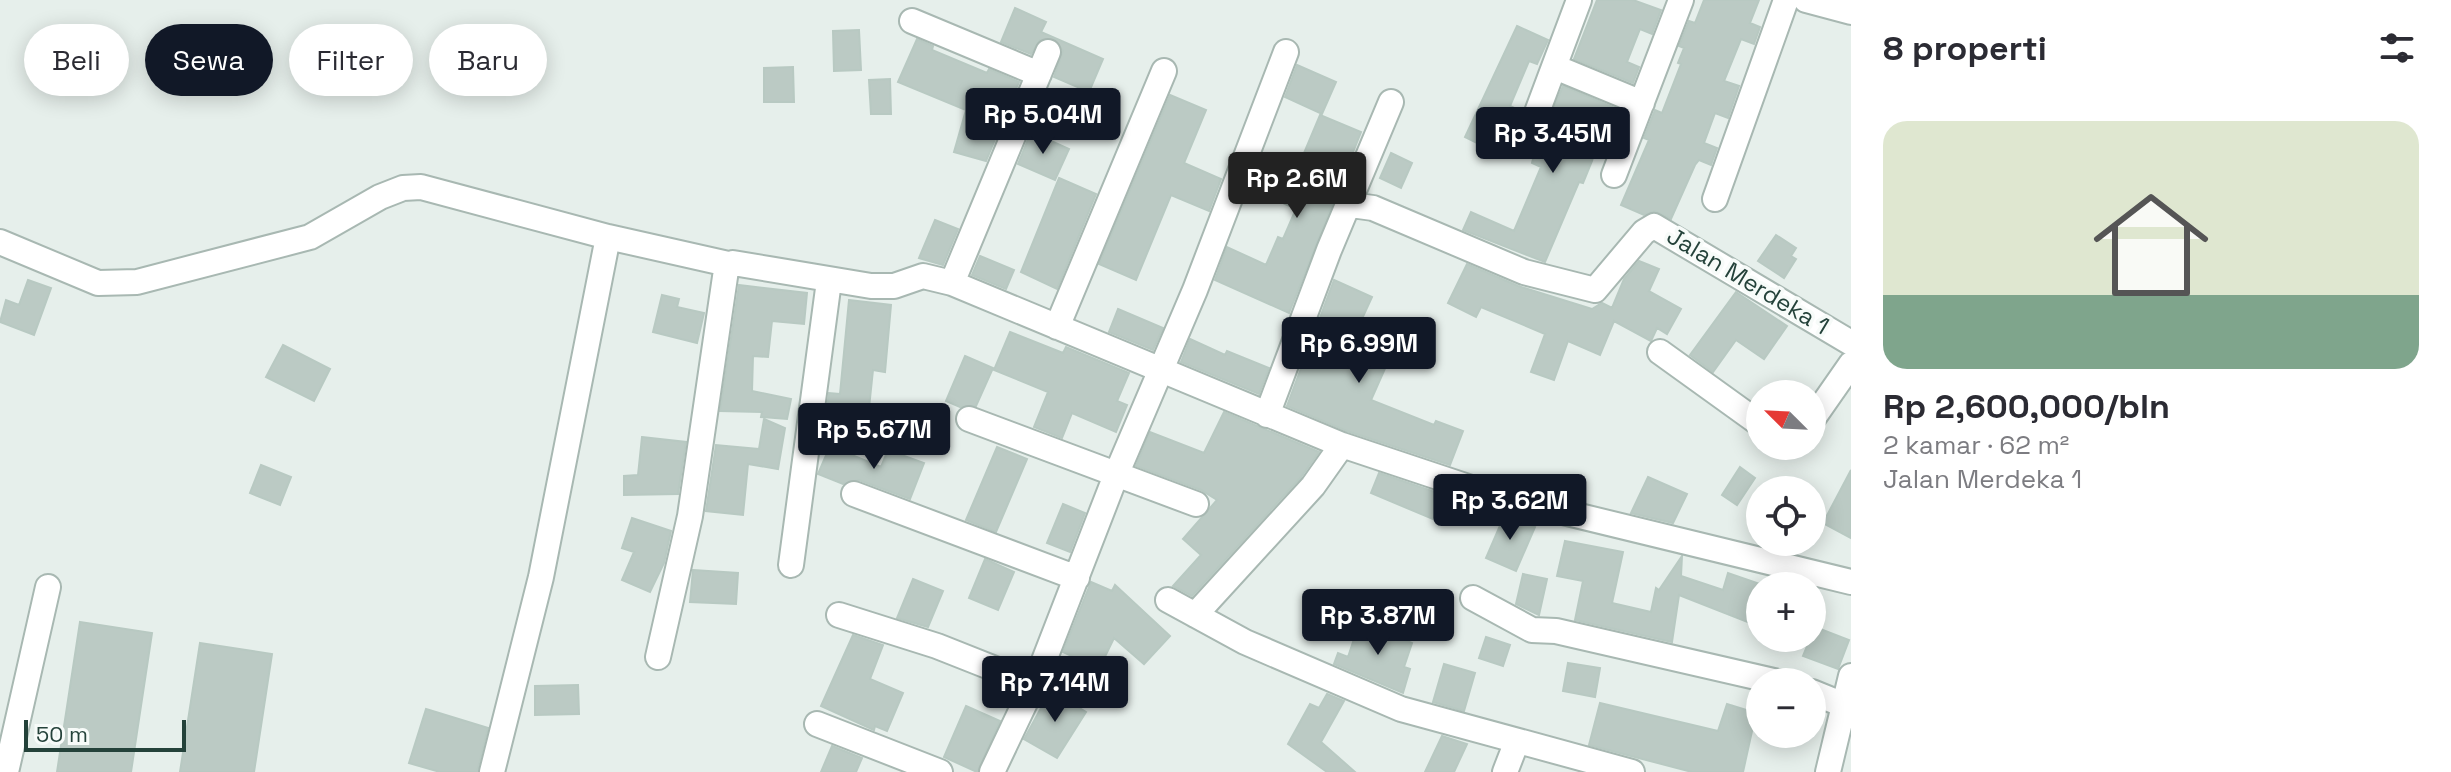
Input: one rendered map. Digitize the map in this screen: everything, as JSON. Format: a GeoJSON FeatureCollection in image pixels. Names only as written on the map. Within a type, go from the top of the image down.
{"type":"FeatureCollection","features":[{"type":"Feature","properties":{"kind":"street"},"geometry":{"type":"LineString","coordinates":[[1527,139],[1579,0]]}},
{"type":"Feature","properties":{"kind":"street"},"geometry":{"type":"LineString","coordinates":[[1614,175],[1681,0]]}},
{"type":"Feature","properties":{"kind":"street"},"geometry":{"type":"LineString","coordinates":[[1715,199],[1786,0]]}},
{"type":"Feature","properties":{"kind":"street"},"geometry":{"type":"LineString","coordinates":[[1806,0],[1851,12]]}},
{"type":"Feature","properties":{"kind":"street"},"geometry":{"type":"LineString","coordinates":[[912,21],[1044,63],[952,283]]}},
{"type":"Feature","properties":{"kind":"street"},"geometry":{"type":"LineString","coordinates":[[992,772],[1077,578],[1286,52]]}},
{"type":"Feature","properties":{"kind":"street"},"geometry":{"type":"LineString","coordinates":[[1555,67],[1642,103]]}},
{"type":"Feature","properties":{"kind":"street"},"geometry":{"type":"LineString","coordinates":[[1057,327],[1164,71]]}},
{"type":"Feature","properties":{"kind":"street"},"geometry":{"type":"LineString","coordinates":[[1267,415],[1329,250],[1351,205],[1391,102]]}},
{"type":"Feature","properties":{"kind":"street"},"geometry":{"type":"LineString","coordinates":[[0,242],[87,280],[117,284],[137,282],[310,237],[380,197],[403,188],[421,187],[608,237],[728,264],[829,281],[894,286],[908,278],[923,276],[952,283],[1342,445],[1489,494],[1851,582]]}},
{"type":"Feature","properties":{"kind":"street","name":"Jalan Merdeka 1"},"geometry":{"type":"LineString","coordinates":[[1351,205],[1373,208],[1524,272],[1595,290],[1644,232],[1654,226],[1851,343]]}},
{"type":"Feature","properties":{"kind":"street"},"geometry":{"type":"LineString","coordinates":[[492,772],[541,577],[608,237]]}},
{"type":"Feature","properties":{"kind":"street"},"geometry":{"type":"LineString","coordinates":[[658,657],[690,516],[728,264]]}},
{"type":"Feature","properties":{"kind":"street"},"geometry":{"type":"LineString","coordinates":[[791,565],[829,281]]}},
{"type":"Feature","properties":{"kind":"street"},"geometry":{"type":"LineString","coordinates":[[1660,352],[1746,414]]}},
{"type":"Feature","properties":{"kind":"street"},"geometry":{"type":"LineString","coordinates":[[1826,400],[1851,364]]}},
{"type":"Feature","properties":{"kind":"street"},"geometry":{"type":"LineString","coordinates":[[969,419],[1196,504]]}},
{"type":"Feature","properties":{"kind":"street"},"geometry":{"type":"LineString","coordinates":[[1195,615],[1313,486],[1342,445]]}},
{"type":"Feature","properties":{"kind":"street"},"geometry":{"type":"LineString","coordinates":[[854,494],[1077,578]]}},
{"type":"Feature","properties":{"kind":"street"},"geometry":{"type":"LineString","coordinates":[[6,772],[48,587]]}},
{"type":"Feature","properties":{"kind":"street"},"geometry":{"type":"LineString","coordinates":[[1473,598],[1532,630],[1556,631],[1746,675]]}},
{"type":"Feature","properties":{"kind":"street"},"geometry":{"type":"LineString","coordinates":[[1168,600],[1290,663],[1401,709],[1632,772]]}},
{"type":"Feature","properties":{"kind":"street"},"geometry":{"type":"LineString","coordinates":[[839,615],[937,646],[1033,684]]}},
{"type":"Feature","properties":{"kind":"street"},"geometry":{"type":"LineString","coordinates":[[1828,772],[1847,707],[1851,676]]}},
{"type":"Feature","properties":{"kind":"street"},"geometry":{"type":"LineString","coordinates":[[1826,698],[1847,707]]}},
{"type":"Feature","properties":{"kind":"street"},"geometry":{"type":"LineString","coordinates":[[817,724],[940,772]]}},
{"type":"Feature","properties":{"kind":"street"},"geometry":{"type":"LineString","coordinates":[[1505,772],[1517,741]]}},
{"type":"Feature","properties":{"kind":"building"},"geometry":{"type":"Polygon","coordinates":[[[1597,0],[1633,0],[1661,10],[1652,34],[1640,29],[1627,62],[1639,67],[1633,83],[1574,59],[1597,0]]]}},
{"type":"Feature","properties":{"kind":"building"},"geometry":{"type":"Polygon","coordinates":[[[1704,0],[1759,0],[1750,23],[1760,27],[1754,44],[1741,39],[1724,81],[1739,86],[1728,118],[1715,113],[1704,143],[1717,148],[1711,165],[1699,160],[1695,165],[1671,219],[1655,211],[1644,215],[1621,205],[1649,140],[1644,138],[1655,110],[1662,113],[1681,64],[1678,63],[1684,48],[1679,46],[1689,21],[1695,23],[1704,0]]]}},
{"type":"Feature","properties":{"kind":"building"},"geometry":{"type":"Polygon","coordinates":[[[1015,8],[1046,22],[1041,32],[1103,59],[1089,92],[1054,77],[1063,51],[1054,39],[1040,40],[1031,54],[1001,42],[1015,8]]]}},
{"type":"Feature","properties":{"kind":"building"},"geometry":{"type":"Polygon","coordinates":[[[1517,26],[1548,40],[1537,64],[1529,61],[1510,106],[1521,111],[1512,140],[1496,133],[1489,149],[1465,137],[1517,26]]]}},
{"type":"Feature","properties":{"kind":"building"},"geometry":{"type":"Polygon","coordinates":[[[859,30],[861,70],[834,71],[833,31],[859,30]]]}},
{"type":"Feature","properties":{"kind":"building"},"geometry":{"type":"Polygon","coordinates":[[[917,39],[933,46],[932,50],[987,73],[989,69],[1019,82],[986,161],[954,152],[966,110],[898,82],[917,39]]]}},
{"type":"Feature","properties":{"kind":"building"},"geometry":{"type":"Polygon","coordinates":[[[1297,65],[1336,82],[1322,114],[1285,97],[1297,65]]]}},
{"type":"Feature","properties":{"kind":"building"},"geometry":{"type":"Polygon","coordinates":[[[793,67],[794,102],[764,102],[764,68],[793,67]]]}},
{"type":"Feature","properties":{"kind":"building"},"geometry":{"type":"Polygon","coordinates":[[[890,79],[891,114],[871,114],[869,80],[890,79]]]}},
{"type":"Feature","properties":{"kind":"building"},"geometry":{"type":"Polygon","coordinates":[[[1563,86],[1622,111],[1619,121],[1605,115],[1592,161],[1583,183],[1579,182],[1545,262],[1463,230],[1471,212],[1514,231],[1541,167],[1532,163],[1535,151],[1563,86]]]}},
{"type":"Feature","properties":{"kind":"building"},"geometry":{"type":"Polygon","coordinates":[[[1170,95],[1206,110],[1184,163],[1221,179],[1209,211],[1171,195],[1136,280],[1099,264],[1170,95]]]}},
{"type":"Feature","properties":{"kind":"building"},"geometry":{"type":"Polygon","coordinates":[[[1320,115],[1361,132],[1289,313],[1215,280],[1227,247],[1266,265],[1278,237],[1283,239],[1296,209],[1283,203],[1320,115]]]}},
{"type":"Feature","properties":{"kind":"building"},"geometry":{"type":"Polygon","coordinates":[[[1031,132],[1069,149],[1055,180],[1018,164],[1031,132]]]}},
{"type":"Feature","properties":{"kind":"building"},"geometry":{"type":"Polygon","coordinates":[[[1391,153],[1412,163],[1401,188],[1380,178],[1391,153]]]}},
{"type":"Feature","properties":{"kind":"building"},"geometry":{"type":"Polygon","coordinates":[[[1059,178],[1096,194],[1057,289],[1021,272],[1059,178]]]}},
{"type":"Feature","properties":{"kind":"building"},"geometry":{"type":"Polygon","coordinates":[[[935,220],[958,229],[943,265],[919,258],[935,220]]]}},
{"type":"Feature","properties":{"kind":"building"},"geometry":{"type":"Polygon","coordinates":[[[1776,235],[1796,248],[1791,256],[1796,259],[1784,278],[1758,261],[1776,235]]]}},
{"type":"Feature","properties":{"kind":"building"},"geometry":{"type":"Polygon","coordinates":[[[980,256],[1014,270],[1006,289],[972,275],[980,256]]]}},
{"type":"Feature","properties":{"kind":"building"},"geometry":{"type":"Polygon","coordinates":[[[1639,261],[1659,269],[1649,291],[1681,309],[1667,334],[1657,328],[1651,341],[1614,321],[1600,355],[1568,341],[1554,380],[1531,372],[1545,334],[1481,307],[1476,317],[1448,303],[1467,264],[1518,286],[1592,309],[1602,303],[1612,308],[1624,279],[1639,261]]]}},
{"type":"Feature","properties":{"kind":"building"},"geometry":{"type":"Polygon","coordinates":[[[28,280],[51,288],[34,335],[0,322],[6,300],[19,305],[28,280]]]}},
{"type":"Feature","properties":{"kind":"building"},"geometry":{"type":"Polygon","coordinates":[[[1334,280],[1372,297],[1349,347],[1387,364],[1371,400],[1434,425],[1436,421],[1463,431],[1450,465],[1347,431],[1287,406],[1334,280]]]}},
{"type":"Feature","properties":{"kind":"building"},"geometry":{"type":"Polygon","coordinates":[[[739,285],[807,293],[804,324],[772,321],[768,357],[753,356],[752,391],[791,399],[787,419],[761,417],[762,412],[720,411],[739,285]]]}},
{"type":"Feature","properties":{"kind":"building"},"geometry":{"type":"Polygon","coordinates":[[[1736,292],[1787,326],[1764,359],[1736,340],[1713,372],[1690,355],[1736,292]]]}},
{"type":"Feature","properties":{"kind":"building"},"geometry":{"type":"Polygon","coordinates":[[[662,295],[679,299],[677,307],[704,313],[697,343],[653,332],[662,295]]]}},
{"type":"Feature","properties":{"kind":"building"},"geometry":{"type":"Polygon","coordinates":[[[849,300],[891,305],[885,372],[873,370],[867,427],[825,423],[829,393],[840,394],[849,300]]]}},
{"type":"Feature","properties":{"kind":"building"},"geometry":{"type":"Polygon","coordinates":[[[1118,309],[1163,328],[1153,350],[1109,332],[1118,309]]]}},
{"type":"Feature","properties":{"kind":"building"},"geometry":{"type":"Polygon","coordinates":[[[1010,332],[1063,353],[1066,347],[1129,373],[1117,401],[1127,405],[1116,432],[1072,413],[1062,438],[1034,427],[1048,392],[994,370],[1010,332]]]}},
{"type":"Feature","properties":{"kind":"building"},"geometry":{"type":"Polygon","coordinates":[[[1190,339],[1225,355],[1227,351],[1269,368],[1259,394],[1181,362],[1190,339]]]}},
{"type":"Feature","properties":{"kind":"building"},"geometry":{"type":"Polygon","coordinates":[[[283,345],[330,369],[314,401],[266,377],[283,345]]]}},
{"type":"Feature","properties":{"kind":"building"},"geometry":{"type":"Polygon","coordinates":[[[965,356],[993,368],[976,406],[960,407],[946,401],[965,356]]]}},
{"type":"Feature","properties":{"kind":"building"},"geometry":{"type":"Polygon","coordinates":[[[1224,412],[1319,452],[1301,477],[1192,596],[1173,586],[1201,555],[1183,539],[1217,500],[1201,490],[1136,466],[1150,432],[1204,453],[1224,412]]]}},
{"type":"Feature","properties":{"kind":"building"},"geometry":{"type":"Polygon","coordinates":[[[764,419],[785,428],[778,469],[748,464],[743,515],[706,511],[716,445],[759,449],[764,419]]]}},
{"type":"Feature","properties":{"kind":"building"},"geometry":{"type":"Polygon","coordinates":[[[642,437],[686,442],[678,494],[624,495],[624,476],[638,475],[642,437]]]}},
{"type":"Feature","properties":{"kind":"building"},"geometry":{"type":"Polygon","coordinates":[[[830,446],[881,467],[888,450],[924,463],[910,499],[859,480],[843,484],[818,474],[830,446]]]}},
{"type":"Feature","properties":{"kind":"building"},"geometry":{"type":"Polygon","coordinates":[[[997,447],[1027,459],[996,532],[966,520],[997,447]]]}},
{"type":"Feature","properties":{"kind":"building"},"geometry":{"type":"Polygon","coordinates":[[[261,465],[291,477],[280,505],[250,493],[261,465]]]}},
{"type":"Feature","properties":{"kind":"building"},"geometry":{"type":"Polygon","coordinates":[[[1740,467],[1752,476],[1746,476],[1746,492],[1737,505],[1722,495],[1740,467]]]}},
{"type":"Feature","properties":{"kind":"building"},"geometry":{"type":"Polygon","coordinates":[[[1851,470],[1851,538],[1826,525],[1826,517],[1851,470]]]}},
{"type":"Feature","properties":{"kind":"building"},"geometry":{"type":"Polygon","coordinates":[[[1379,473],[1450,497],[1440,522],[1371,493],[1379,473]]]}},
{"type":"Feature","properties":{"kind":"building"},"geometry":{"type":"Polygon","coordinates":[[[1648,477],[1687,494],[1673,523],[1631,513],[1648,477]]]}},
{"type":"Feature","properties":{"kind":"building"},"geometry":{"type":"Polygon","coordinates":[[[1063,504],[1085,513],[1070,552],[1047,543],[1063,504]]]}},
{"type":"Feature","properties":{"kind":"building"},"geometry":{"type":"Polygon","coordinates":[[[1505,514],[1535,527],[1516,571],[1486,558],[1505,514]]]}},
{"type":"Feature","properties":{"kind":"building"},"geometry":{"type":"Polygon","coordinates":[[[632,518],[671,531],[664,563],[650,592],[622,580],[634,552],[622,548],[632,518]]]}},
{"type":"Feature","properties":{"kind":"building"},"geometry":{"type":"Polygon","coordinates":[[[1565,541],[1623,552],[1612,603],[1651,612],[1656,588],[1659,590],[1682,556],[1681,576],[1723,590],[1728,573],[1746,579],[1746,621],[1679,595],[1672,642],[1575,620],[1583,581],[1557,576],[1565,541]]]}},
{"type":"Feature","properties":{"kind":"building"},"geometry":{"type":"Polygon","coordinates":[[[985,559],[1014,572],[998,610],[969,598],[985,559]]]}},
{"type":"Feature","properties":{"kind":"building"},"geometry":{"type":"Polygon","coordinates":[[[693,570],[738,573],[736,604],[690,602],[693,570]]]}},
{"type":"Feature","properties":{"kind":"building"},"geometry":{"type":"Polygon","coordinates":[[[1523,574],[1547,579],[1539,615],[1516,604],[1523,574]]]}},
{"type":"Feature","properties":{"kind":"building"},"geometry":{"type":"Polygon","coordinates":[[[913,579],[943,591],[928,627],[897,618],[913,579]]]}},
{"type":"Feature","properties":{"kind":"building"},"geometry":{"type":"Polygon","coordinates":[[[1091,582],[1112,591],[1115,585],[1170,636],[1144,664],[1114,638],[1099,669],[1063,652],[1091,582]]]}},
{"type":"Feature","properties":{"kind":"building"},"geometry":{"type":"Polygon","coordinates":[[[1360,621],[1412,643],[1404,667],[1410,669],[1403,693],[1334,664],[1338,653],[1348,657],[1360,621]]]}},
{"type":"Feature","properties":{"kind":"building"},"geometry":{"type":"Polygon","coordinates":[[[80,622],[152,633],[131,772],[57,772],[80,622]]]}},
{"type":"Feature","properties":{"kind":"building"},"geometry":{"type":"Polygon","coordinates":[[[1826,631],[1849,640],[1838,669],[1803,656],[1805,652],[1826,652],[1826,631]]]}},
{"type":"Feature","properties":{"kind":"building"},"geometry":{"type":"Polygon","coordinates":[[[853,635],[883,645],[870,679],[903,693],[887,731],[875,726],[874,730],[821,706],[853,635]]]}},
{"type":"Feature","properties":{"kind":"building"},"geometry":{"type":"Polygon","coordinates":[[[1486,637],[1510,645],[1503,666],[1479,658],[1486,637]]]}},
{"type":"Feature","properties":{"kind":"building"},"geometry":{"type":"Polygon","coordinates":[[[200,643],[272,654],[254,772],[180,772],[200,643]]]}},
{"type":"Feature","properties":{"kind":"building"},"geometry":{"type":"Polygon","coordinates":[[[1568,663],[1600,668],[1595,697],[1563,691],[1568,663]]]}},
{"type":"Feature","properties":{"kind":"building"},"geometry":{"type":"Polygon","coordinates":[[[1444,664],[1475,673],[1464,711],[1433,702],[1444,664]]]}},
{"type":"Feature","properties":{"kind":"building"},"geometry":{"type":"Polygon","coordinates":[[[578,685],[579,714],[535,715],[535,686],[578,685]]]}},
{"type":"Feature","properties":{"kind":"building"},"geometry":{"type":"Polygon","coordinates":[[[1051,690],[1086,712],[1057,758],[1024,739],[1051,690]]]}},
{"type":"Feature","properties":{"kind":"building"},"geometry":{"type":"Polygon","coordinates":[[[1327,694],[1344,701],[1321,742],[1355,772],[1327,772],[1288,744],[1310,704],[1319,708],[1327,694]]]}},
{"type":"Feature","properties":{"kind":"building"},"geometry":{"type":"Polygon","coordinates":[[[1600,703],[1718,731],[1727,704],[1746,710],[1748,748],[1743,772],[1692,772],[1589,745],[1600,703]]]}},
{"type":"Feature","properties":{"kind":"building"},"geometry":{"type":"Polygon","coordinates":[[[966,706],[1000,721],[977,772],[944,757],[966,706]]]}},
{"type":"Feature","properties":{"kind":"building"},"geometry":{"type":"Polygon","coordinates":[[[426,709],[488,728],[477,772],[440,772],[409,763],[426,709]]]}},
{"type":"Feature","properties":{"kind":"building"},"geometry":{"type":"Polygon","coordinates":[[[1442,736],[1467,744],[1454,772],[1425,772],[1442,736]]]}},
{"type":"Feature","properties":{"kind":"building"},"geometry":{"type":"Polygon","coordinates":[[[832,746],[862,758],[856,772],[821,772],[832,746]]]}}]}
